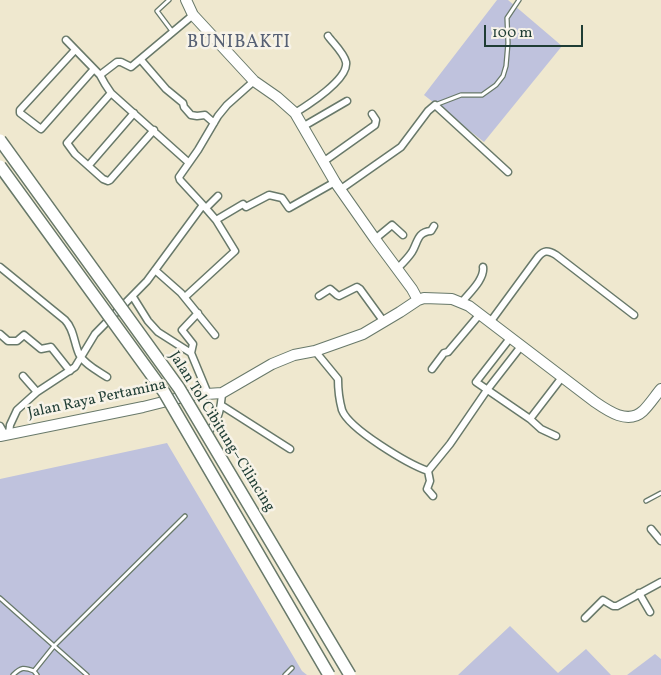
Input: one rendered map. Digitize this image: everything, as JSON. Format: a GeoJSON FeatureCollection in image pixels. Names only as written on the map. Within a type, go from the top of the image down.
{"type":"FeatureCollection","features":[{"type":"Feature","properties":{"kind":"highway","name":"Jalan Tol Cibitung–Cilincing"},"geometry":{"type":"LineString","coordinates":[[0,140],[179,388],[350,675]]}},
{"type":"Feature","properties":{"kind":"highway","name":"Jalan Tol Cibitung–Cilincing"},"geometry":{"type":"LineString","coordinates":[[0,166],[164,392],[329,675]]}},
{"type":"Feature","properties":{"kind":"main road"},"geometry":{"type":"LineString","coordinates":[[186,0],[193,15],[254,81],[278,96],[295,113],[338,186],[375,240],[398,268],[418,300],[436,298],[462,302],[491,321],[607,410],[620,416],[638,414],[661,389]]}},
{"type":"Feature","properties":{"kind":"main road","name":"Jalan Raya Pertamina"},"geometry":{"type":"LineString","coordinates":[[3,433],[143,407],[191,394],[222,393],[272,364],[294,355],[315,351],[363,334],[418,300]]}},
{"type":"Feature","properties":{"kind":"street"},"geometry":{"type":"LineString","coordinates":[[100,75],[117,62],[131,67],[193,15]]}},
{"type":"Feature","properties":{"kind":"street"},"geometry":{"type":"LineString","coordinates":[[295,113],[333,86],[345,70],[344,58],[328,36]]}},
{"type":"Feature","properties":{"kind":"street"},"geometry":{"type":"LineString","coordinates":[[66,40],[100,75],[112,93],[188,162]]}},
{"type":"Feature","properties":{"kind":"street"},"geometry":{"type":"LineString","coordinates":[[75,50],[20,110],[20,113],[40,129],[94,69]]}},
{"type":"Feature","properties":{"kind":"street"},"geometry":{"type":"LineString","coordinates":[[141,60],[166,89],[183,103],[191,115],[205,115],[214,123]]}},
{"type":"Feature","properties":{"kind":"street"},"geometry":{"type":"LineString","coordinates":[[185,297],[235,251],[216,220],[179,177],[227,105],[254,81]]}},
{"type":"Feature","properties":{"kind":"street"},"geometry":{"type":"LineString","coordinates":[[112,93],[67,143],[75,154],[103,179],[108,181],[154,130]]}},
{"type":"Feature","properties":{"kind":"street"},"geometry":{"type":"LineString","coordinates":[[304,126],[347,101]]}},
{"type":"Feature","properties":{"kind":"street"},"geometry":{"type":"LineString","coordinates":[[216,220],[243,204],[246,207],[269,195],[282,198],[289,208],[338,186],[401,147],[428,111],[435,106],[508,172]]}},
{"type":"Feature","properties":{"kind":"street"},"geometry":{"type":"LineString","coordinates":[[89,165],[134,113]]}},
{"type":"Feature","properties":{"kind":"street"},"geometry":{"type":"LineString","coordinates":[[323,162],[375,125],[376,120],[372,114]]}},
{"type":"Feature","properties":{"kind":"street"},"geometry":{"type":"LineString","coordinates":[[3,433],[10,425],[17,410],[37,392],[70,371],[82,357],[84,350],[95,334],[156,270],[205,206],[218,196]]}},
{"type":"Feature","properties":{"kind":"street"},"geometry":{"type":"LineString","coordinates":[[375,240],[392,225],[403,235]]}},
{"type":"Feature","properties":{"kind":"street"},"geometry":{"type":"LineString","coordinates":[[398,268],[412,251],[420,235],[425,231],[431,231],[434,226]]}},
{"type":"Feature","properties":{"kind":"street"},"geometry":{"type":"LineString","coordinates":[[491,321],[538,257],[542,252],[546,251],[556,255],[634,315]]}},
{"type":"Feature","properties":{"kind":"street"},"geometry":{"type":"LineString","coordinates":[[0,267],[68,323],[82,357],[107,377]]}},
{"type":"Feature","properties":{"kind":"street"},"geometry":{"type":"LineString","coordinates":[[462,302],[480,279],[484,270],[483,267]]}},
{"type":"Feature","properties":{"kind":"street"},"geometry":{"type":"LineString","coordinates":[[156,270],[185,297],[215,335]]}},
{"type":"Feature","properties":{"kind":"street"},"geometry":{"type":"LineString","coordinates":[[320,296],[330,289],[340,296],[357,287],[384,322]]}},
{"type":"Feature","properties":{"kind":"street"},"geometry":{"type":"LineString","coordinates":[[132,297],[158,332],[191,353],[208,394]]}},
{"type":"Feature","properties":{"kind":"street"},"geometry":{"type":"LineString","coordinates":[[191,353],[193,344],[182,330],[198,313]]}},
{"type":"Feature","properties":{"kind":"street"},"geometry":{"type":"LineString","coordinates":[[432,369],[480,314]]}},
{"type":"Feature","properties":{"kind":"street"},"geometry":{"type":"LineString","coordinates":[[0,334],[8,340],[17,341],[24,335],[41,349],[51,347],[70,371]]}},
{"type":"Feature","properties":{"kind":"street"},"geometry":{"type":"LineString","coordinates":[[511,337],[476,382],[530,419],[539,428],[556,436]]}},
{"type":"Feature","properties":{"kind":"street"},"geometry":{"type":"LineString","coordinates":[[428,471],[450,444],[486,390],[522,345]]}},
{"type":"Feature","properties":{"kind":"street"},"geometry":{"type":"LineString","coordinates":[[315,351],[338,379],[338,395],[342,410],[351,422],[372,439],[428,471],[430,481],[427,489],[433,496]]}},
{"type":"Feature","properties":{"kind":"street"},"geometry":{"type":"LineString","coordinates":[[23,376],[37,392]]}},
{"type":"Feature","properties":{"kind":"street"},"geometry":{"type":"LineString","coordinates":[[530,419],[563,376]]}},
{"type":"Feature","properties":{"kind":"street"},"geometry":{"type":"LineString","coordinates":[[210,430],[217,421],[222,393]]}},
{"type":"Feature","properties":{"kind":"street"},"geometry":{"type":"LineString","coordinates":[[221,405],[290,449]]}},
{"type":"Feature","properties":{"kind":"street"},"geometry":{"type":"LineString","coordinates":[[651,529],[661,541]]}},
{"type":"Feature","properties":{"kind":"street"},"geometry":{"type":"LineString","coordinates":[[585,618],[603,600],[615,607],[661,582]]}},
{"type":"Feature","properties":{"kind":"street"},"geometry":{"type":"LineString","coordinates":[[639,593],[650,612]]}},
{"type":"Feature","properties":{"kind":"lane"},"geometry":{"type":"LineString","coordinates":[[169,0],[157,11],[172,31]]}},
{"type":"Feature","properties":{"kind":"lane"},"geometry":{"type":"LineString","coordinates":[[435,106],[461,95],[482,95],[496,85],[503,76],[506,66],[508,43],[507,18],[519,0]]}},
{"type":"Feature","properties":{"kind":"lane"},"geometry":{"type":"LineString","coordinates":[[646,501],[661,493]]}},
{"type":"Feature","properties":{"kind":"lane"},"geometry":{"type":"LineString","coordinates":[[34,671],[54,646],[185,516]]}},
{"type":"Feature","properties":{"kind":"lane"},"geometry":{"type":"LineString","coordinates":[[0,598],[87,675]]}},
{"type":"Feature","properties":{"kind":"lane"},"geometry":{"type":"LineString","coordinates":[[13,675],[20,668],[25,667],[34,671],[37,675]]}},
{"type":"Feature","properties":{"kind":"lane"},"geometry":{"type":"LineString","coordinates":[[285,675],[292,668]]}},
{"type":"Feature","properties":{"kind":"shaded area"},"geometry":{"type":"Polygon","coordinates":[[[497,0],[508,0],[562,46],[484,142],[424,95],[497,0]]]}},
{"type":"Feature","properties":{"kind":"shaded area"},"geometry":{"type":"Polygon","coordinates":[[[167,443],[302,671],[307,675],[0,675],[0,479],[167,443]]]}},
{"type":"Feature","properties":{"kind":"shaded area"},"geometry":{"type":"Polygon","coordinates":[[[510,626],[558,673],[586,649],[611,675],[458,675],[510,626]]]}},
{"type":"Feature","properties":{"kind":"shaded area"},"geometry":{"type":"Polygon","coordinates":[[[655,654],[661,659],[661,675],[627,675],[655,654]]]}},
{"type":"Feature","properties":{"kind":"district","name":"BUNIBAKTI"},"geometry":{"type":"Point","coordinates":[239,44]}}]}
